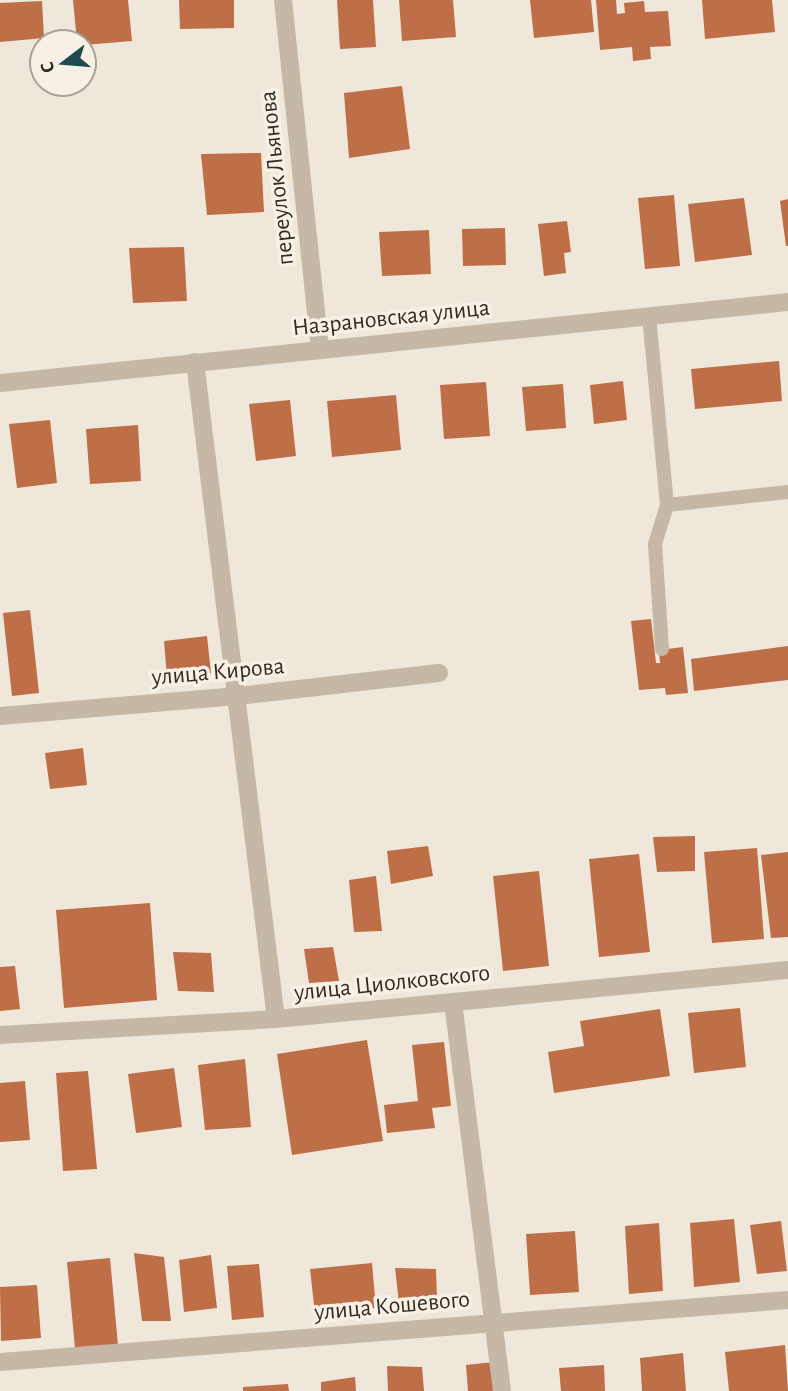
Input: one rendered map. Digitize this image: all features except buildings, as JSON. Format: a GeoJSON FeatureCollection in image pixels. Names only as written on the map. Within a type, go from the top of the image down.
{"type":"FeatureCollection","features":[{"type":"Feature","properties":{"kind":"street","name":"переулок Льянова"},"geometry":{"type":"LineString","coordinates":[[283,0],[320,350]]}},
{"type":"Feature","properties":{"kind":"street","name":"Назрановская улица"},"geometry":{"type":"LineString","coordinates":[[0,383],[788,302]]}},
{"type":"Feature","properties":{"kind":"street"},"geometry":{"type":"LineString","coordinates":[[195,362],[239,696],[276,1019]]}},
{"type":"Feature","properties":{"kind":"street","name":"улица Кирова"},"geometry":{"type":"LineString","coordinates":[[0,716],[239,696],[439,673]]}},
{"type":"Feature","properties":{"kind":"street","name":"улица Циолковского"},"geometry":{"type":"LineString","coordinates":[[0,1035],[276,1019],[788,970]]}},
{"type":"Feature","properties":{"kind":"street"},"geometry":{"type":"LineString","coordinates":[[453,1002],[496,1322],[502,1391]]}},
{"type":"Feature","properties":{"kind":"street","name":"улица Кошевого"},"geometry":{"type":"LineString","coordinates":[[0,1362],[788,1300]]}},
{"type":"Feature","properties":{"kind":"lane"},"geometry":{"type":"LineString","coordinates":[[649,316],[667,505],[655,544],[662,649]]}},
{"type":"Feature","properties":{"kind":"lane"},"geometry":{"type":"LineString","coordinates":[[667,505],[788,492]]}}]}
